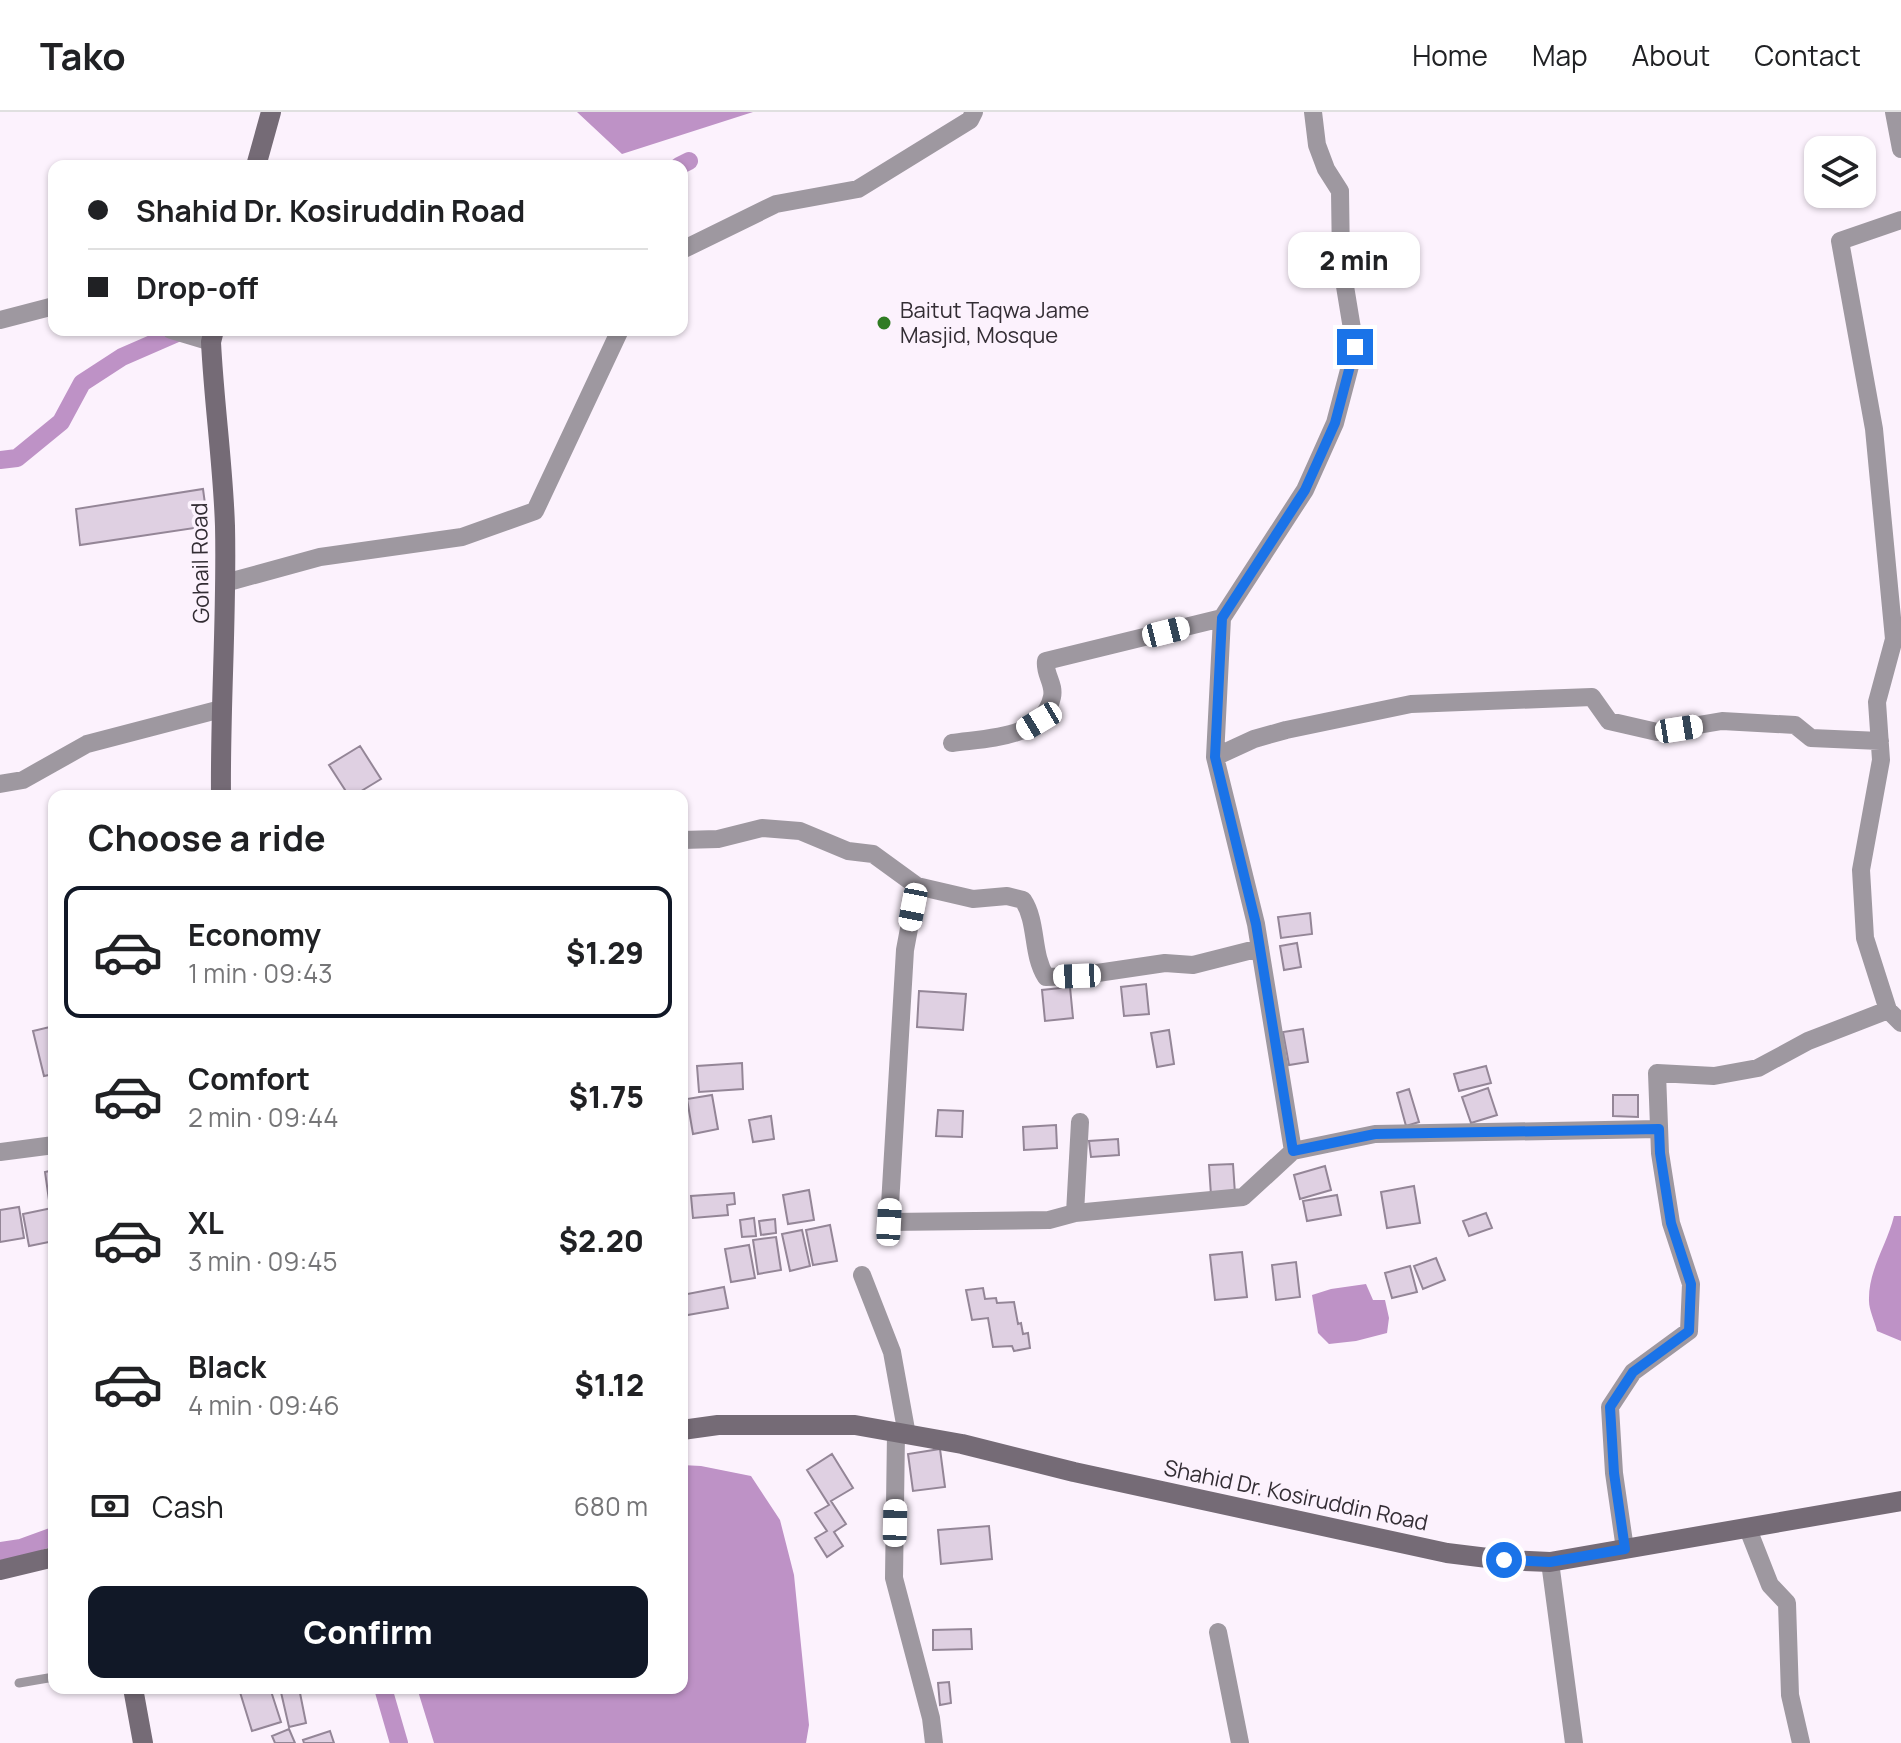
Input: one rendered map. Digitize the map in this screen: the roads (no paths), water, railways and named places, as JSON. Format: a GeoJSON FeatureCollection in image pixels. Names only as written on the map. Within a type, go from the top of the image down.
{"type":"FeatureCollection","features":[{"type":"Feature","properties":{"kind":"street"},"geometry":{"type":"LineString","coordinates":[[258,160],[271,112]]}},
{"type":"Feature","properties":{"kind":"street"},"geometry":{"type":"LineString","coordinates":[[688,247],[776,204],[858,189],[970,120],[974,112]]}},
{"type":"Feature","properties":{"kind":"street"},"geometry":{"type":"LineString","coordinates":[[1293,1151],[1260,948],[1215,757],[1222,618],[1305,490],[1335,423],[1355,347],[1341,262],[1340,191],[1326,169],[1317,145],[1313,112]]}},
{"type":"Feature","properties":{"kind":"street"},"geometry":{"type":"LineString","coordinates":[[1894,112],[1901,149]]}},
{"type":"Feature","properties":{"kind":"street"},"geometry":{"type":"LineString","coordinates":[[1625,1549],[1614,1473],[1610,1407],[1633,1372],[1689,1331],[1691,1284],[1671,1223],[1660,1153],[1657,1073],[1714,1076],[1758,1068],[1808,1041],[1895,1017],[1865,938],[1861,870],[1881,760],[1877,702],[1894,639],[1874,429],[1840,241],[1901,220]]}},
{"type":"Feature","properties":{"kind":"street"},"geometry":{"type":"LineString","coordinates":[[0,320],[48,308]]}},
{"type":"Feature","properties":{"kind":"street"},"geometry":{"type":"LineString","coordinates":[[190,336],[212,336]]}},
{"type":"Feature","properties":{"kind":"street","name":"Gohail Road"},"geometry":{"type":"LineString","coordinates":[[212,336],[225,522],[221,790]]}},
{"type":"Feature","properties":{"kind":"street"},"geometry":{"type":"LineString","coordinates":[[225,583],[320,557],[462,537],[535,511],[617,336]]}},
{"type":"Feature","properties":{"kind":"street"},"geometry":{"type":"LineString","coordinates":[[952,743],[1018,733],[1039,721],[1052,701],[1053,691],[1045,669],[1046,661],[1222,618]]}},
{"type":"Feature","properties":{"kind":"street"},"geometry":{"type":"LineString","coordinates":[[1215,757],[1254,739],[1286,730],[1411,704],[1592,697],[1609,721],[1657,732],[1722,721],[1795,725],[1811,738],[1880,741]]}},
{"type":"Feature","properties":{"kind":"street"},"geometry":{"type":"LineString","coordinates":[[0,784],[23,780],[87,744],[221,709]]}},
{"type":"Feature","properties":{"kind":"street"},"geometry":{"type":"LineString","coordinates":[[688,840],[718,839],[762,828],[800,831],[848,851],[873,854],[917,886],[973,899],[1007,896],[1023,900],[1029,909],[1038,964],[1046,977],[1077,976],[1165,963],[1193,965],[1260,948]]}},
{"type":"Feature","properties":{"kind":"street"},"geometry":{"type":"LineString","coordinates":[[917,886],[905,950],[889,1222],[1049,1220],[1075,1213],[1243,1197],[1293,1151],[1375,1134],[1659,1129]]}},
{"type":"Feature","properties":{"kind":"street"},"geometry":{"type":"LineString","coordinates":[[1075,1213],[1080,1122]]}},
{"type":"Feature","properties":{"kind":"street"},"geometry":{"type":"LineString","coordinates":[[0,1152],[48,1146]]}},
{"type":"Feature","properties":{"kind":"street"},"geometry":{"type":"LineString","coordinates":[[862,1275],[892,1352],[901,1434],[894,1578],[931,1718],[934,1743]]}},
{"type":"Feature","properties":{"kind":"street","name":"Shahid Dr. Kosiruddin Road"},"geometry":{"type":"LineString","coordinates":[[688,1429],[718,1425],[855,1425],[962,1444],[1074,1472],[1447,1553],[1504,1560],[1550,1562],[1901,1501]]}},
{"type":"Feature","properties":{"kind":"street"},"geometry":{"type":"LineString","coordinates":[[1748,1529],[1770,1585],[1787,1603],[1790,1695],[1801,1743]]}},
{"type":"Feature","properties":{"kind":"street"},"geometry":{"type":"LineString","coordinates":[[0,1570],[48,1558]]}},
{"type":"Feature","properties":{"kind":"street"},"geometry":{"type":"LineString","coordinates":[[1550,1562],[1574,1743]]}},
{"type":"Feature","properties":{"kind":"street"},"geometry":{"type":"LineString","coordinates":[[1218,1632],[1240,1743]]}},
{"type":"Feature","properties":{"kind":"street"},"geometry":{"type":"LineString","coordinates":[[134,1694],[143,1743]]}},
{"type":"Feature","properties":{"kind":"lane"},"geometry":{"type":"LineString","coordinates":[[19,1683],[48,1678]]}},
{"type":"Feature","properties":{"kind":"waterway"},"geometry":{"type":"LineString","coordinates":[[0,460],[17,458],[61,422],[82,383],[122,357],[170,336]]}},
{"type":"Feature","properties":{"kind":"waterway"},"geometry":{"type":"LineString","coordinates":[[0,1551],[21,1548],[48,1538]]}},
{"type":"Feature","properties":{"kind":"waterway"},"geometry":{"type":"LineString","coordinates":[[385,1694],[399,1743]]}},
{"type":"Feature","properties":{"kind":"place","name":"Baitut Taqwa Jame Masjid, Mosque"},"geometry":{"type":"Point","coordinates":[884,323]}}]}
